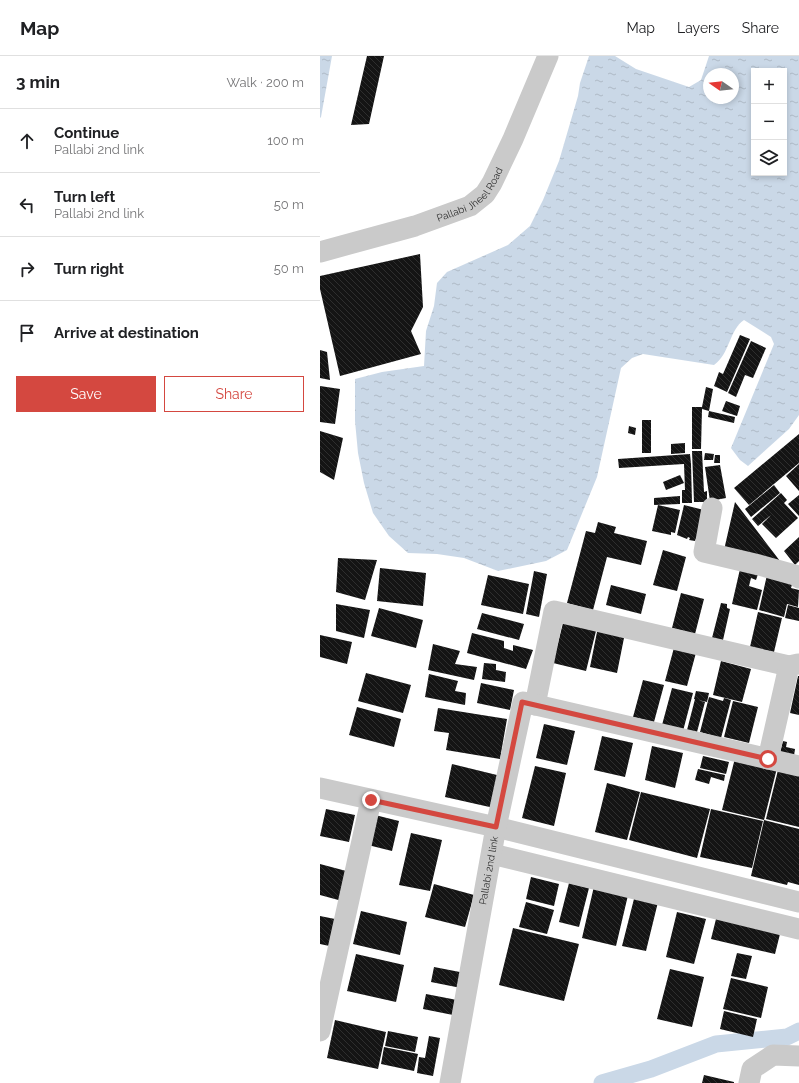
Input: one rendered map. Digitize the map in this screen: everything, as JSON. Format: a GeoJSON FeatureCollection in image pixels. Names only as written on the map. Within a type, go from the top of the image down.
{"type":"FeatureCollection","features":[{"type":"Feature","properties":{"kind":"street","name":"Pallabi Jheel Road"},"geometry":{"type":"LineString","coordinates":[[320,252],[415,226],[470,206],[485,194],[513,139],[548,56]]}},
{"type":"Feature","properties":{"kind":"street"},"geometry":{"type":"LineString","coordinates":[[712,508],[704,552],[759,565],[798,576],[799,578]]}},
{"type":"Feature","properties":{"kind":"street"},"geometry":{"type":"LineString","coordinates":[[535,705],[554,612],[796,664],[768,759]]}},
{"type":"Feature","properties":{"kind":"street","name":"Pallabi 2nd link"},"geometry":{"type":"LineString","coordinates":[[450,1083],[496,827],[522,702],[799,766]]}},
{"type":"Feature","properties":{"kind":"street"},"geometry":{"type":"LineString","coordinates":[[320,788],[496,827],[799,902]]}},
{"type":"Feature","properties":{"kind":"street"},"geometry":{"type":"LineString","coordinates":[[320,1031],[371,800]]}},
{"type":"Feature","properties":{"kind":"street"},"geometry":{"type":"LineString","coordinates":[[492,854],[799,929]]}},
{"type":"Feature","properties":{"kind":"street"},"geometry":{"type":"LineString","coordinates":[[749,1083],[752,1069],[773,1055],[799,1056]]}},
{"type":"Feature","properties":{"kind":"water"},"geometry":{"type":"Polygon","coordinates":[[[320,56],[332,56],[320,118],[320,56]]]}},
{"type":"Feature","properties":{"kind":"water"},"geometry":{"type":"Polygon","coordinates":[[[589,56],[615,56],[636,69],[689,87],[701,80],[703,74],[703,104],[739,104],[739,68],[705,68],[709,56],[799,56],[799,415],[789,429],[748,466],[740,460],[731,448],[774,344],[771,337],[744,320],[735,330],[723,355],[714,365],[643,354],[632,358],[621,368],[597,477],[567,550],[546,561],[498,571],[464,558],[437,554],[408,553],[389,536],[373,513],[364,483],[358,453],[355,421],[355,379],[382,372],[424,366],[426,331],[434,306],[437,283],[447,272],[508,245],[530,226],[543,200],[559,161],[578,96],[580,83],[589,56]]]}},
{"type":"Feature","properties":{"kind":"building"},"geometry":{"type":"Polygon","coordinates":[[[367,56],[384,56],[369,124],[351,125],[367,56]]]}},
{"type":"Feature","properties":{"kind":"building"},"geometry":{"type":"Polygon","coordinates":[[[420,254],[423,307],[411,331],[421,354],[340,376],[320,289],[320,276],[420,254]]]}},
{"type":"Feature","properties":{"kind":"building"},"geometry":{"type":"Polygon","coordinates":[[[740,335],[750,339],[727,392],[714,386],[719,372],[723,374],[740,335]]]}},
{"type":"Feature","properties":{"kind":"building"},"geometry":{"type":"Polygon","coordinates":[[[751,341],[766,348],[753,378],[745,375],[736,397],[728,393],[751,341]]]}},
{"type":"Feature","properties":{"kind":"building"},"geometry":{"type":"Polygon","coordinates":[[[320,350],[327,352],[330,380],[320,378],[320,350]]]}},
{"type":"Feature","properties":{"kind":"building"},"geometry":{"type":"Polygon","coordinates":[[[320,386],[340,389],[335,424],[320,422],[320,386]]]}},
{"type":"Feature","properties":{"kind":"building"},"geometry":{"type":"Polygon","coordinates":[[[706,387],[713,389],[709,411],[702,409],[701,449],[692,449],[692,407],[702,407],[706,387]]]}},
{"type":"Feature","properties":{"kind":"building"},"geometry":{"type":"Polygon","coordinates":[[[726,401],[740,406],[737,416],[722,411],[726,401]]]}},
{"type":"Feature","properties":{"kind":"building"},"geometry":{"type":"Polygon","coordinates":[[[709,411],[735,417],[734,423],[708,417],[709,411]]]}},
{"type":"Feature","properties":{"kind":"building"},"geometry":{"type":"Polygon","coordinates":[[[642,420],[651,420],[651,453],[642,453],[642,420]]]}},
{"type":"Feature","properties":{"kind":"building"},"geometry":{"type":"Polygon","coordinates":[[[629,426],[636,428],[635,435],[628,433],[629,426]]]}},
{"type":"Feature","properties":{"kind":"building"},"geometry":{"type":"Polygon","coordinates":[[[320,431],[343,438],[334,480],[320,472],[320,431]]]}},
{"type":"Feature","properties":{"kind":"building"},"geometry":{"type":"Polygon","coordinates":[[[799,434],[799,463],[749,505],[734,488],[799,434]]]}},
{"type":"Feature","properties":{"kind":"building"},"geometry":{"type":"Polygon","coordinates":[[[685,443],[685,453],[671,454],[671,444],[685,443]]]}},
{"type":"Feature","properties":{"kind":"building"},"geometry":{"type":"Polygon","coordinates":[[[692,451],[702,451],[704,492],[707,491],[707,502],[694,502],[692,451]]]}},
{"type":"Feature","properties":{"kind":"building"},"geometry":{"type":"Polygon","coordinates":[[[705,453],[714,454],[713,460],[704,460],[705,453]]]}},
{"type":"Feature","properties":{"kind":"building"},"geometry":{"type":"Polygon","coordinates":[[[690,454],[692,503],[682,503],[682,490],[685,490],[684,464],[619,468],[618,459],[690,454]]]}},
{"type":"Feature","properties":{"kind":"building"},"geometry":{"type":"Polygon","coordinates":[[[715,455],[720,455],[720,463],[714,463],[715,455]]]}},
{"type":"Feature","properties":{"kind":"building"},"geometry":{"type":"Polygon","coordinates":[[[799,464],[799,491],[786,476],[799,464]]]}},
{"type":"Feature","properties":{"kind":"building"},"geometry":{"type":"Polygon","coordinates":[[[720,465],[726,498],[710,501],[705,467],[720,465]]]}},
{"type":"Feature","properties":{"kind":"building"},"geometry":{"type":"Polygon","coordinates":[[[680,475],[684,483],[666,490],[663,482],[680,475]]]}},
{"type":"Feature","properties":{"kind":"building"},"geometry":{"type":"Polygon","coordinates":[[[774,485],[780,493],[751,517],[745,509],[774,485]]]}},
{"type":"Feature","properties":{"kind":"building"},"geometry":{"type":"Polygon","coordinates":[[[781,493],[787,500],[784,503],[798,518],[776,538],[762,524],[771,515],[758,526],[752,519],[781,493]]]}},
{"type":"Feature","properties":{"kind":"building"},"geometry":{"type":"Polygon","coordinates":[[[799,495],[799,516],[788,504],[799,495]]]}},
{"type":"Feature","properties":{"kind":"building"},"geometry":{"type":"Polygon","coordinates":[[[680,496],[680,504],[654,505],[654,498],[680,496]]]}},
{"type":"Feature","properties":{"kind":"building"},"geometry":{"type":"Polygon","coordinates":[[[735,502],[783,565],[724,550],[735,502]]]}},
{"type":"Feature","properties":{"kind":"building"},"geometry":{"type":"Polygon","coordinates":[[[658,505],[680,510],[675,533],[671,532],[671,535],[652,531],[658,505]]]}},
{"type":"Feature","properties":{"kind":"building"},"geometry":{"type":"Polygon","coordinates":[[[684,505],[708,511],[695,541],[689,540],[690,538],[688,537],[687,539],[677,535],[684,505]]]}},
{"type":"Feature","properties":{"kind":"building"},"geometry":{"type":"Polygon","coordinates":[[[598,522],[616,527],[614,533],[647,541],[641,565],[607,557],[593,610],[567,603],[586,531],[595,533],[598,522]]]}},
{"type":"Feature","properties":{"kind":"building"},"geometry":{"type":"Polygon","coordinates":[[[799,537],[799,561],[795,565],[784,551],[799,537]]]}},
{"type":"Feature","properties":{"kind":"building"},"geometry":{"type":"Polygon","coordinates":[[[663,550],[686,557],[677,591],[653,585],[663,550]]]}},
{"type":"Feature","properties":{"kind":"building"},"geometry":{"type":"Polygon","coordinates":[[[338,558],[377,560],[365,600],[336,592],[338,558]]]}},
{"type":"Feature","properties":{"kind":"building"},"geometry":{"type":"Polygon","coordinates":[[[380,568],[426,573],[423,606],[377,601],[380,568]]]}},
{"type":"Feature","properties":{"kind":"building"},"geometry":{"type":"Polygon","coordinates":[[[740,569],[758,574],[756,580],[751,578],[749,586],[762,590],[757,610],[732,604],[740,569]]]}},
{"type":"Feature","properties":{"kind":"building"},"geometry":{"type":"Polygon","coordinates":[[[534,571],[547,574],[539,617],[526,614],[534,571]]]}},
{"type":"Feature","properties":{"kind":"building"},"geometry":{"type":"Polygon","coordinates":[[[488,575],[529,584],[523,614],[481,605],[488,575]]]}},
{"type":"Feature","properties":{"kind":"building"},"geometry":{"type":"Polygon","coordinates":[[[767,575],[793,581],[791,588],[799,590],[798,607],[787,604],[784,617],[759,610],[767,575]]]}},
{"type":"Feature","properties":{"kind":"building"},"geometry":{"type":"Polygon","coordinates":[[[611,585],[646,594],[641,614],[606,605],[611,585]]]}},
{"type":"Feature","properties":{"kind":"building"},"geometry":{"type":"Polygon","coordinates":[[[681,593],[704,599],[695,634],[672,628],[681,593]]]}},
{"type":"Feature","properties":{"kind":"building"},"geometry":{"type":"Polygon","coordinates":[[[721,603],[727,604],[727,608],[730,609],[723,640],[712,638],[721,603]]]}},
{"type":"Feature","properties":{"kind":"building"},"geometry":{"type":"Polygon","coordinates":[[[336,604],[370,610],[364,638],[336,631],[336,604]]]}},
{"type":"Feature","properties":{"kind":"building"},"geometry":{"type":"Polygon","coordinates":[[[788,605],[799,608],[799,621],[785,618],[788,605]]]}},
{"type":"Feature","properties":{"kind":"building"},"geometry":{"type":"Polygon","coordinates":[[[379,608],[423,620],[416,648],[371,636],[379,608]]]}},
{"type":"Feature","properties":{"kind":"building"},"geometry":{"type":"Polygon","coordinates":[[[758,612],[782,618],[774,652],[750,647],[758,612]]]}},
{"type":"Feature","properties":{"kind":"building"},"geometry":{"type":"Polygon","coordinates":[[[482,613],[524,624],[519,640],[477,629],[482,613]]]}},
{"type":"Feature","properties":{"kind":"building"},"geometry":{"type":"Polygon","coordinates":[[[564,619],[597,627],[586,671],[553,663],[564,619]]]}},
{"type":"Feature","properties":{"kind":"building"},"geometry":{"type":"Polygon","coordinates":[[[598,627],[625,633],[617,673],[590,667],[598,627]]]}},
{"type":"Feature","properties":{"kind":"building"},"geometry":{"type":"Polygon","coordinates":[[[472,633],[504,641],[504,648],[513,651],[513,645],[533,650],[526,669],[467,653],[472,633]]]}},
{"type":"Feature","properties":{"kind":"building"},"geometry":{"type":"Polygon","coordinates":[[[320,635],[352,642],[347,664],[320,657],[320,635]]]}},
{"type":"Feature","properties":{"kind":"building"},"geometry":{"type":"Polygon","coordinates":[[[433,644],[460,651],[455,664],[477,667],[474,680],[428,670],[433,644]]]}},
{"type":"Feature","properties":{"kind":"building"},"geometry":{"type":"Polygon","coordinates":[[[675,644],[697,649],[687,686],[665,681],[675,644]]]}},
{"type":"Feature","properties":{"kind":"building"},"geometry":{"type":"Polygon","coordinates":[[[721,661],[751,669],[742,702],[713,695],[721,661]]]}},
{"type":"Feature","properties":{"kind":"building"},"geometry":{"type":"Polygon","coordinates":[[[484,663],[496,664],[496,670],[506,672],[505,682],[482,679],[484,663]]]}},
{"type":"Feature","properties":{"kind":"building"},"geometry":{"type":"Polygon","coordinates":[[[366,673],[411,685],[403,713],[358,701],[366,673]]]}},
{"type":"Feature","properties":{"kind":"building"},"geometry":{"type":"Polygon","coordinates":[[[429,674],[458,681],[455,691],[466,693],[465,705],[425,697],[429,674]]]}},
{"type":"Feature","properties":{"kind":"building"},"geometry":{"type":"Polygon","coordinates":[[[799,676],[799,715],[790,713],[799,676]]]}},
{"type":"Feature","properties":{"kind":"building"},"geometry":{"type":"Polygon","coordinates":[[[643,680],[664,685],[654,722],[633,717],[643,680]]]}},
{"type":"Feature","properties":{"kind":"building"},"geometry":{"type":"Polygon","coordinates":[[[481,683],[514,690],[510,710],[477,703],[481,683]]]}},
{"type":"Feature","properties":{"kind":"building"},"geometry":{"type":"Polygon","coordinates":[[[672,688],[693,693],[683,731],[662,725],[672,688]]]}},
{"type":"Feature","properties":{"kind":"building"},"geometry":{"type":"Polygon","coordinates":[[[696,691],[709,693],[707,702],[694,699],[696,691]]]}},
{"type":"Feature","properties":{"kind":"building"},"geometry":{"type":"Polygon","coordinates":[[[709,697],[723,701],[724,698],[731,700],[721,738],[700,732],[709,697]]]}},
{"type":"Feature","properties":{"kind":"building"},"geometry":{"type":"Polygon","coordinates":[[[695,699],[705,702],[697,732],[687,730],[695,699]]]}},
{"type":"Feature","properties":{"kind":"building"},"geometry":{"type":"Polygon","coordinates":[[[733,701],[758,707],[749,743],[724,737],[733,701]]]}},
{"type":"Feature","properties":{"kind":"building"},"geometry":{"type":"Polygon","coordinates":[[[357,707],[401,719],[394,747],[349,735],[357,707]]]}},
{"type":"Feature","properties":{"kind":"building"},"geometry":{"type":"Polygon","coordinates":[[[438,708],[507,719],[500,759],[446,750],[449,733],[434,731],[438,708]]]}},
{"type":"Feature","properties":{"kind":"building"},"geometry":{"type":"Polygon","coordinates":[[[544,724],[575,731],[567,765],[536,758],[544,724]]]}},
{"type":"Feature","properties":{"kind":"building"},"geometry":{"type":"Polygon","coordinates":[[[602,736],[633,743],[625,777],[594,770],[602,736]]]}},
{"type":"Feature","properties":{"kind":"building"},"geometry":{"type":"Polygon","coordinates":[[[783,741],[787,742],[786,747],[795,749],[794,756],[780,753],[783,741]]]}},
{"type":"Feature","properties":{"kind":"building"},"geometry":{"type":"Polygon","coordinates":[[[652,746],[683,753],[675,788],[645,780],[652,746]]]}},
{"type":"Feature","properties":{"kind":"building"},"geometry":{"type":"Polygon","coordinates":[[[703,756],[729,762],[726,774],[700,768],[703,756]]]}},
{"type":"Feature","properties":{"kind":"building"},"geometry":{"type":"Polygon","coordinates":[[[735,758],[777,768],[764,820],[722,810],[735,758]]]}},
{"type":"Feature","properties":{"kind":"building"},"geometry":{"type":"Polygon","coordinates":[[[452,764],[501,776],[494,808],[445,797],[452,764]]]}},
{"type":"Feature","properties":{"kind":"building"},"geometry":{"type":"Polygon","coordinates":[[[535,766],[566,773],[554,826],[522,818],[535,766]]]}},
{"type":"Feature","properties":{"kind":"building"},"geometry":{"type":"Polygon","coordinates":[[[698,769],[725,775],[724,781],[711,777],[709,784],[695,780],[698,769]]]}},
{"type":"Feature","properties":{"kind":"building"},"geometry":{"type":"Polygon","coordinates":[[[778,770],[799,775],[799,827],[766,819],[778,770]]]}},
{"type":"Feature","properties":{"kind":"building"},"geometry":{"type":"Polygon","coordinates":[[[607,783],[640,792],[627,840],[595,832],[607,783]]]}},
{"type":"Feature","properties":{"kind":"building"},"geometry":{"type":"Polygon","coordinates":[[[641,792],[710,809],[697,858],[629,840],[641,792]]]}},
{"type":"Feature","properties":{"kind":"building"},"geometry":{"type":"Polygon","coordinates":[[[326,809],[355,815],[349,842],[320,836],[326,809]]]}},
{"type":"Feature","properties":{"kind":"building"},"geometry":{"type":"Polygon","coordinates":[[[711,809],[763,821],[752,868],[700,857],[711,809]]]}},
{"type":"Feature","properties":{"kind":"building"},"geometry":{"type":"Polygon","coordinates":[[[375,815],[399,821],[392,851],[368,845],[375,815]]]}},
{"type":"Feature","properties":{"kind":"building"},"geometry":{"type":"Polygon","coordinates":[[[764,820],[799,829],[799,885],[788,882],[787,885],[751,876],[764,820]]]}},
{"type":"Feature","properties":{"kind":"building"},"geometry":{"type":"Polygon","coordinates":[[[411,833],[442,840],[430,891],[399,885],[411,833]]]}},
{"type":"Feature","properties":{"kind":"building"},"geometry":{"type":"Polygon","coordinates":[[[320,864],[350,872],[342,901],[320,895],[320,864]]]}},
{"type":"Feature","properties":{"kind":"building"},"geometry":{"type":"Polygon","coordinates":[[[531,877],[559,884],[554,906],[526,899],[531,877]]]}},
{"type":"Feature","properties":{"kind":"building"},"geometry":{"type":"Polygon","coordinates":[[[595,882],[629,891],[616,946],[582,938],[595,882]]]}},
{"type":"Feature","properties":{"kind":"building"},"geometry":{"type":"Polygon","coordinates":[[[569,883],[589,888],[579,927],[559,922],[569,883]]]}},
{"type":"Feature","properties":{"kind":"building"},"geometry":{"type":"Polygon","coordinates":[[[434,884],[474,895],[465,927],[425,917],[434,884]]]}},
{"type":"Feature","properties":{"kind":"building"},"geometry":{"type":"Polygon","coordinates":[[[636,891],[659,898],[646,951],[622,946],[636,891]]]}},
{"type":"Feature","properties":{"kind":"building"},"geometry":{"type":"Polygon","coordinates":[[[526,902],[554,910],[547,934],[519,927],[526,902]]]}},
{"type":"Feature","properties":{"kind":"building"},"geometry":{"type":"Polygon","coordinates":[[[361,911],[407,922],[400,955],[353,944],[361,911]]]}},
{"type":"Feature","properties":{"kind":"building"},"geometry":{"type":"Polygon","coordinates":[[[677,912],[706,919],[694,964],[666,957],[677,912]]]}},
{"type":"Feature","properties":{"kind":"building"},"geometry":{"type":"Polygon","coordinates":[[[717,915],[781,930],[775,954],[711,939],[717,915]]]}},
{"type":"Feature","properties":{"kind":"building"},"geometry":{"type":"Polygon","coordinates":[[[320,916],[340,920],[334,947],[320,944],[320,916]]]}},
{"type":"Feature","properties":{"kind":"building"},"geometry":{"type":"Polygon","coordinates":[[[513,928],[579,944],[564,1001],[499,985],[513,928]]]}},
{"type":"Feature","properties":{"kind":"building"},"geometry":{"type":"Polygon","coordinates":[[[737,953],[752,956],[746,979],[731,976],[737,953]]]}},
{"type":"Feature","properties":{"kind":"building"},"geometry":{"type":"Polygon","coordinates":[[[356,954],[404,965],[396,1002],[347,991],[356,954]]]}},
{"type":"Feature","properties":{"kind":"building"},"geometry":{"type":"Polygon","coordinates":[[[434,967],[465,973],[461,988],[431,982],[434,967]]]}},
{"type":"Feature","properties":{"kind":"building"},"geometry":{"type":"Polygon","coordinates":[[[670,969],[704,977],[692,1027],[657,1019],[670,969]]]}},
{"type":"Feature","properties":{"kind":"building"},"geometry":{"type":"Polygon","coordinates":[[[731,978],[768,987],[761,1018],[723,1009],[731,978]]]}},
{"type":"Feature","properties":{"kind":"building"},"geometry":{"type":"Polygon","coordinates":[[[426,994],[457,1000],[453,1015],[423,1009],[426,994]]]}},
{"type":"Feature","properties":{"kind":"building"},"geometry":{"type":"Polygon","coordinates":[[[724,1011],[757,1019],[753,1037],[720,1029],[724,1011]]]}},
{"type":"Feature","properties":{"kind":"building"},"geometry":{"type":"Polygon","coordinates":[[[335,1020],[386,1032],[378,1069],[327,1058],[335,1020]]]}},
{"type":"Feature","properties":{"kind":"building"},"geometry":{"type":"Polygon","coordinates":[[[388,1031],[418,1037],[415,1052],[385,1046],[388,1031]]]}},
{"type":"Feature","properties":{"kind":"building"},"geometry":{"type":"Polygon","coordinates":[[[429,1036],[440,1038],[433,1076],[417,1073],[419,1057],[425,1058],[429,1036]]]}},
{"type":"Feature","properties":{"kind":"building"},"geometry":{"type":"Polygon","coordinates":[[[384,1047],[418,1054],[414,1071],[381,1064],[384,1047]]]}},
{"type":"Feature","properties":{"kind":"building"},"geometry":{"type":"Polygon","coordinates":[[[704,1075],[734,1082],[734,1083],[702,1083],[704,1075]]]}},
{"type":"Feature","properties":{"kind":"waterway"},"geometry":{"type":"LineString","coordinates":[[602,1083],[651,1069],[716,1044],[787,1037],[799,1031]]}},
{"type":"Feature","properties":{"kind":"route"},"geometry":{"type":"LineString","coordinates":[[371,800],[496,827],[522,702],[768,759]]}}]}
